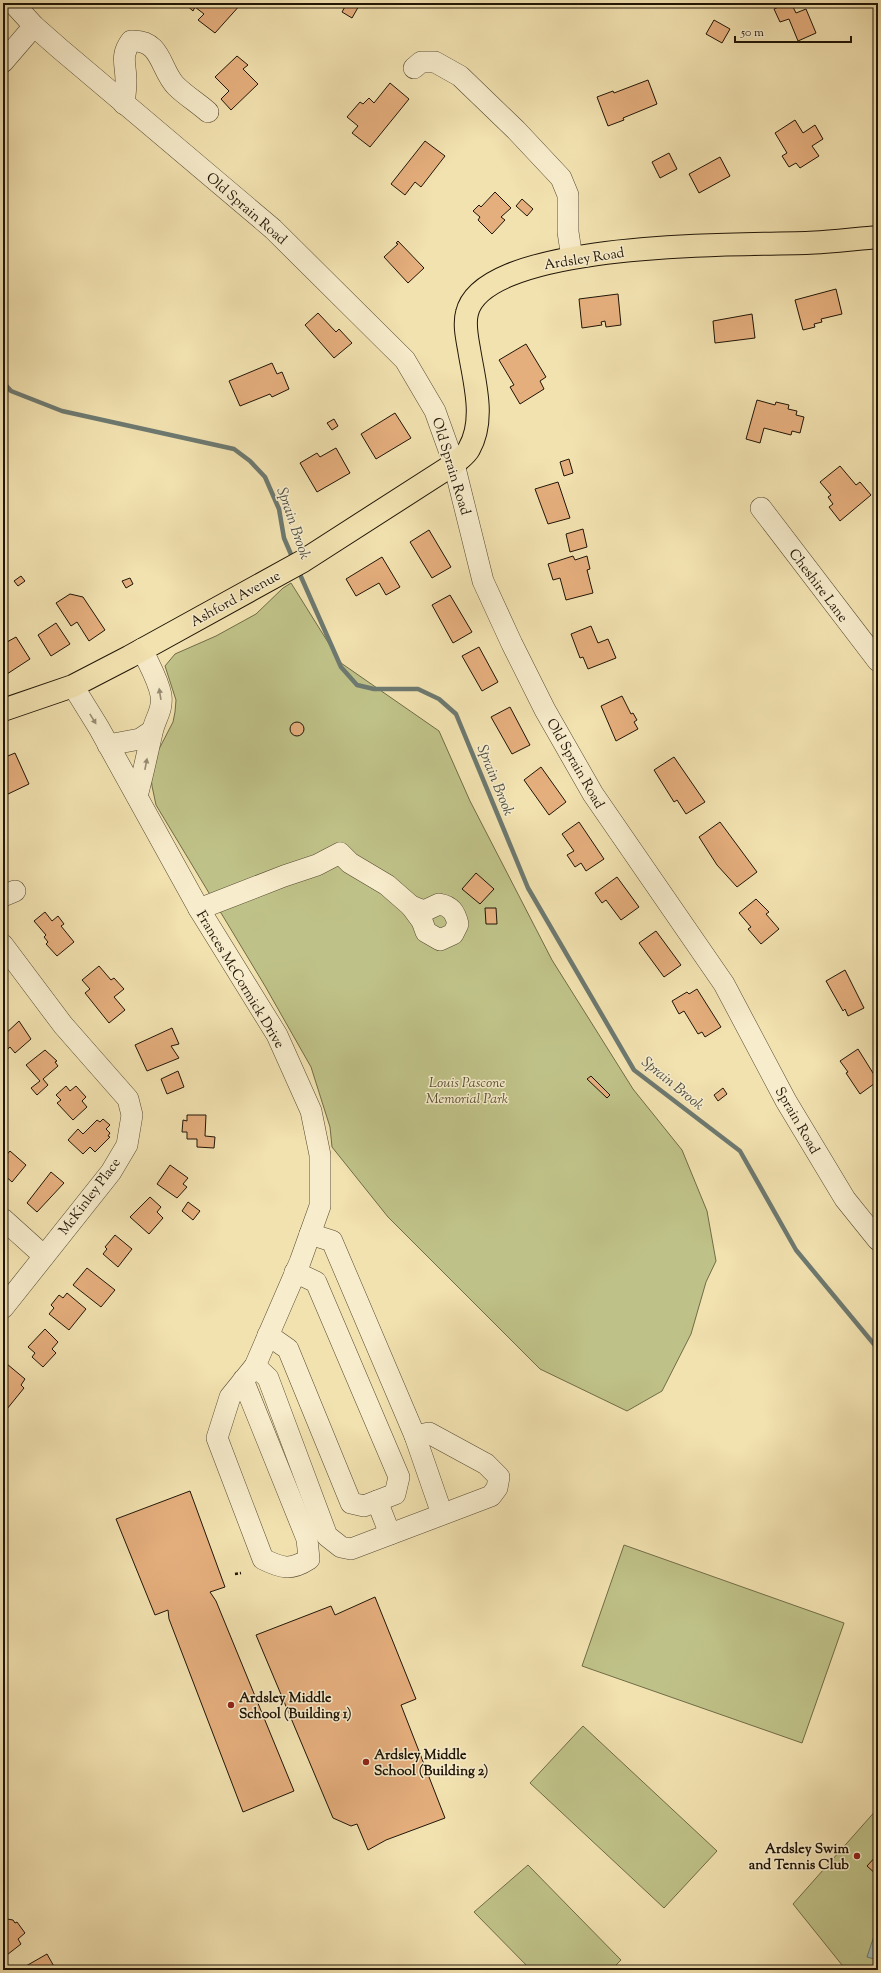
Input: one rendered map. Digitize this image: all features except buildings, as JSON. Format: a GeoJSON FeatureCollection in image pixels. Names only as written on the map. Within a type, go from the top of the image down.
{"type":"FeatureCollection","features":[{"type":"Feature","properties":{"kind":"main road","name":"Ardsley Road"},"geometry":{"type":"LineString","coordinates":[[454,464],[469,450],[477,428],[477,398],[466,336],[467,313],[475,297],[491,284],[507,276],[543,263],[615,252],[709,246],[808,243],[878,237]]}},
{"type":"Feature","properties":{"kind":"main road","name":"Ashford Avenue"},"geometry":{"type":"LineString","coordinates":[[3,710],[73,686],[142,649],[303,561],[454,464]]}},
{"type":"Feature","properties":{"kind":"street","name":"Old Sprain Road"},"geometry":{"type":"LineString","coordinates":[[13,3],[34,26],[273,229],[406,360],[435,411],[454,464],[484,581],[512,644],[546,710],[593,794],[728,992]]}},
{"type":"Feature","properties":{"kind":"street"},"geometry":{"type":"LineString","coordinates":[[3,62],[34,26]]}},
{"type":"Feature","properties":{"kind":"street"},"geometry":{"type":"LineString","coordinates":[[124,104],[126,80],[124,58],[126,48],[131,41],[140,40],[147,43],[156,52],[175,86],[208,112]]}},
{"type":"Feature","properties":{"kind":"street"},"geometry":{"type":"LineString","coordinates":[[414,68],[421,62],[435,62],[460,76],[516,130],[561,178],[568,195],[568,232],[572,258]]}},
{"type":"Feature","properties":{"kind":"street","name":"Cheshire Lane"},"geometry":{"type":"LineString","coordinates":[[762,508],[878,661]]}},
{"type":"Feature","properties":{"kind":"street"},"geometry":{"type":"LineString","coordinates":[[137,796],[145,769],[152,731],[161,710],[161,694],[142,649]]}},
{"type":"Feature","properties":{"kind":"street","name":"Frances McCormick Drive"},"geometry":{"type":"LineString","coordinates":[[73,686],[137,796],[199,909],[277,1035],[311,1111],[320,1155],[320,1206],[295,1272],[268,1335],[249,1373],[230,1397],[217,1438],[263,1558],[280,1567],[299,1566],[309,1559],[307,1539],[249,1373]]}},
{"type":"Feature","properties":{"kind":"street"},"geometry":{"type":"LineString","coordinates":[[108,745],[140,739],[152,731]]}},
{"type":"Feature","properties":{"kind":"street"},"geometry":{"type":"LineString","coordinates":[[199,909],[284,876],[317,865],[340,854],[350,863],[387,885],[411,906]]}},
{"type":"Feature","properties":{"kind":"street","name":"McKinley Place"},"geometry":{"type":"LineString","coordinates":[[3,945],[63,1025],[128,1099],[132,1115],[127,1145],[111,1172],[3,1308]]}},
{"type":"Feature","properties":{"kind":"street","name":"Sprain Road"},"geometry":{"type":"LineString","coordinates":[[728,992],[790,1108],[845,1199],[878,1240]]}},
{"type":"Feature","properties":{"kind":"street"},"geometry":{"type":"LineString","coordinates":[[3,1219],[44,1256]]}},
{"type":"Feature","properties":{"kind":"street"},"geometry":{"type":"LineString","coordinates":[[310,1234],[332,1241],[415,1436],[442,1514]]}},
{"type":"Feature","properties":{"kind":"street"},"geometry":{"type":"LineString","coordinates":[[268,1335],[288,1349],[351,1503],[364,1506],[395,1494],[399,1477],[316,1282],[295,1272]]}},
{"type":"Feature","properties":{"kind":"street"},"geometry":{"type":"LineString","coordinates":[[249,1373],[268,1378],[328,1536],[341,1547],[352,1549],[491,1496],[497,1488],[499,1477],[486,1464],[429,1433],[415,1436]]}},
{"type":"Feature","properties":{"kind":"street"},"geometry":{"type":"LineString","coordinates":[[377,1501],[390,1534]]}},
{"type":"Feature","properties":{"kind":"path"},"geometry":{"type":"LineString","coordinates":[[235,1574],[241,1573]]}},
{"type":"Feature","properties":{"kind":"green space","name":"Louis Pascone Memorial Park"},"geometry":{"type":"Polygon","coordinates":[[[291,583],[341,663],[439,731],[470,801],[552,960],[633,1089],[682,1150],[707,1211],[716,1261],[706,1282],[691,1334],[662,1391],[627,1411],[540,1369],[388,1217],[332,1147],[330,1127],[311,1067],[265,986],[156,805],[151,776],[158,751],[173,722],[176,700],[165,666],[175,654],[216,636],[256,614],[283,588],[291,583]]]}},
{"type":"Feature","properties":{"kind":"green space"},"geometry":{"type":"Polygon","coordinates":[[[624,1545],[844,1623],[802,1743],[582,1666],[624,1545]]]}},
{"type":"Feature","properties":{"kind":"green space"},"geometry":{"type":"Polygon","coordinates":[[[583,1726],[717,1851],[664,1908],[530,1783],[583,1726]]]}},
{"type":"Feature","properties":{"kind":"green space","name":"Ardsley Swim and Tennis Club"},"geometry":{"type":"Polygon","coordinates":[[[878,1808],[878,1970],[846,1970],[793,1904],[878,1808]]]}},
{"type":"Feature","properties":{"kind":"green space"},"geometry":{"type":"Polygon","coordinates":[[[528,1865],[621,1960],[611,1970],[531,1970],[474,1912],[528,1865]]]}},
{"type":"Feature","properties":{"kind":"water"},"geometry":{"type":"Polygon","coordinates":[[[878,1924],[878,1960],[867,1957],[878,1924]]]}},
{"type":"Feature","properties":{"kind":"waterway","name":"Sprain Brook"},"geometry":{"type":"LineString","coordinates":[[3,382],[11,391],[62,411],[234,449],[250,461],[265,477],[279,509],[284,538],[293,559]]}},
{"type":"Feature","properties":{"kind":"waterway","name":"Sprain Brook"},"geometry":{"type":"LineString","coordinates":[[298,570],[341,667],[357,685],[374,689],[418,689],[439,699],[456,714],[528,888],[634,1070],[740,1151],[796,1250],[878,1349]]}},
{"type":"Feature","properties":{"kind":"place","name":"Ardsley Middle School (Building 1)"},"geometry":{"type":"Point","coordinates":[231,1705]}},
{"type":"Feature","properties":{"kind":"place","name":"Ardsley Middle School (Building 2)"},"geometry":{"type":"Point","coordinates":[366,1762]}},
{"type":"Feature","properties":{"kind":"place","name":"Ardsley Swim and Tennis Club"},"geometry":{"type":"Point","coordinates":[857,1856]}}]}
